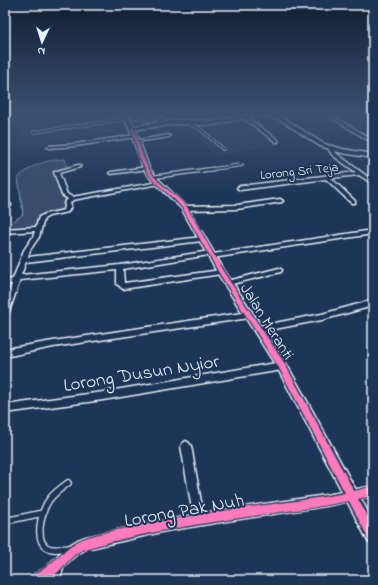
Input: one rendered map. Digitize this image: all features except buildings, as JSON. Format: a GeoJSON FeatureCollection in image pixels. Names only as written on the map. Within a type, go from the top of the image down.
{"type":"FeatureCollection","features":[{"type":"Feature","properties":{"kind":"street"},"geometry":{"type":"LineString","coordinates":[[48,147],[99,142]]}},
{"type":"Feature","properties":{"kind":"street","name":"Jalan Meranti"},"geometry":{"type":"LineString","coordinates":[[137,142],[142,161],[146,168],[159,183],[179,200],[185,208],[221,272],[282,366],[373,536]]}},
{"type":"Feature","properties":{"kind":"street"},"geometry":{"type":"LineString","coordinates":[[317,142],[330,148],[373,156]]}},
{"type":"Feature","properties":{"kind":"street"},"geometry":{"type":"LineString","coordinates":[[330,148],[334,154],[373,182]]}},
{"type":"Feature","properties":{"kind":"street"},"geometry":{"type":"LineString","coordinates":[[78,166],[58,170],[56,172],[65,196],[71,199],[159,183]]}},
{"type":"Feature","properties":{"kind":"street"},"geometry":{"type":"LineString","coordinates":[[111,173],[146,168]]}},
{"type":"Feature","properties":{"kind":"street","name":"Lorong Sri Teja"},"geometry":{"type":"LineString","coordinates":[[240,188],[361,173]]}},
{"type":"Feature","properties":{"kind":"street"},"geometry":{"type":"LineString","coordinates":[[328,178],[353,202]]}},
{"type":"Feature","properties":{"kind":"street"},"geometry":{"type":"LineString","coordinates":[[5,312],[29,245],[36,238],[40,220],[44,217],[66,211],[68,206],[67,203],[71,199]]}},
{"type":"Feature","properties":{"kind":"street"},"geometry":{"type":"LineString","coordinates":[[185,208],[237,206],[280,201]]}},
{"type":"Feature","properties":{"kind":"street"},"geometry":{"type":"LineString","coordinates":[[5,231],[38,229]]}},
{"type":"Feature","properties":{"kind":"street"},"geometry":{"type":"LineString","coordinates":[[5,282],[373,232]]}},
{"type":"Feature","properties":{"kind":"street"},"geometry":{"type":"LineString","coordinates":[[23,260],[202,239]]}},
{"type":"Feature","properties":{"kind":"street"},"geometry":{"type":"LineString","coordinates":[[120,267],[119,279],[120,284],[123,286],[221,272]]}},
{"type":"Feature","properties":{"kind":"street"},"geometry":{"type":"LineString","coordinates":[[228,283],[280,270]]}},
{"type":"Feature","properties":{"kind":"street"},"geometry":{"type":"LineString","coordinates":[[259,329],[322,317],[373,303]]}},
{"type":"Feature","properties":{"kind":"street"},"geometry":{"type":"LineString","coordinates":[[5,353],[53,344],[250,315]]}},
{"type":"Feature","properties":{"kind":"street","name":"Lorong Dusun Nyior"},"geometry":{"type":"LineString","coordinates":[[5,409],[103,396],[282,366]]}},
{"type":"Feature","properties":{"kind":"street"},"geometry":{"type":"LineString","coordinates":[[186,446],[199,520]]}},
{"type":"Feature","properties":{"kind":"street","name":"Lorong Pak Nuh"},"geometry":{"type":"LineString","coordinates":[[35,580],[45,577],[66,554],[84,544],[199,520],[324,502],[373,491]]}},
{"type":"Feature","properties":{"kind":"street"},"geometry":{"type":"LineString","coordinates":[[53,580],[60,562]]}},
{"type":"Feature","properties":{"kind":"lane"},"geometry":{"type":"LineString","coordinates":[[215,142],[222,149]]}},
{"type":"Feature","properties":{"kind":"lane"},"geometry":{"type":"LineString","coordinates":[[153,177],[242,165]]}},
{"type":"Feature","properties":{"kind":"lane"},"geometry":{"type":"LineString","coordinates":[[5,207],[10,205]]}},
{"type":"Feature","properties":{"kind":"lane"},"geometry":{"type":"LineString","coordinates":[[68,483],[58,490],[49,500],[43,513],[40,535],[44,545],[53,549],[75,548]]}},
{"type":"Feature","properties":{"kind":"lane"},"geometry":{"type":"LineString","coordinates":[[5,521],[43,513]]}},
{"type":"Feature","properties":{"kind":"shaded area"},"geometry":{"type":"Polygon","coordinates":[[[18,142],[52,142],[17,148],[18,142]]]}},
{"type":"Feature","properties":{"kind":"shaded area"},"geometry":{"type":"Polygon","coordinates":[[[202,142],[276,142],[279,145],[215,156],[202,142]]]}},
{"type":"Feature","properties":{"kind":"shaded area"},"geometry":{"type":"Polygon","coordinates":[[[65,159],[67,167],[55,170],[62,195],[68,199],[65,204],[65,210],[44,215],[35,226],[29,228],[5,229],[23,214],[18,178],[34,166],[65,159]]]}},
{"type":"Feature","properties":{"kind":"cycle path"},"geometry":{"type":"LineString","coordinates":[[137,142],[146,168],[154,179],[185,208],[221,272],[282,366],[373,536]]}},
{"type":"Feature","properties":{"kind":"cycle path"},"geometry":{"type":"LineString","coordinates":[[35,580],[43,577],[72,550],[86,543],[166,525],[326,501],[373,491]]}}]}
